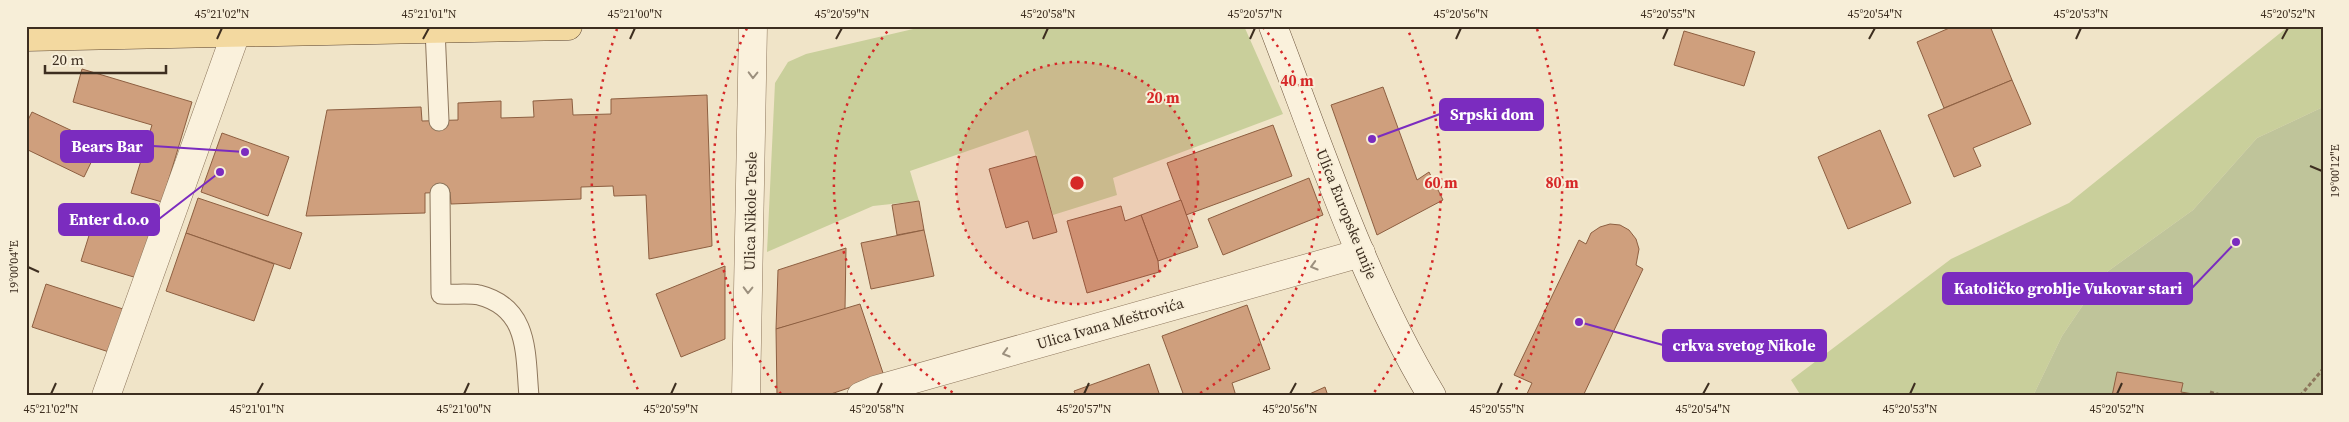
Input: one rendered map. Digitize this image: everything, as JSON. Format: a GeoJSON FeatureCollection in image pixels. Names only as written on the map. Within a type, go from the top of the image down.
{"type":"FeatureCollection","features":[{"type":"Feature","properties":{"kind":"main road"},"geometry":{"type":"LineString","coordinates":[[26,38],[568,26]]}},
{"type":"Feature","properties":{"kind":"street","name":"Ulica Nikole Tesle"},"geometry":{"type":"LineString","coordinates":[[746,396],[754,26]]}},
{"type":"Feature","properties":{"kind":"street","name":"Ulica Europske unije"},"geometry":{"type":"LineString","coordinates":[[1273,26],[1361,253],[1392,321],[1432,396]]}},
{"type":"Feature","properties":{"kind":"street"},"geometry":{"type":"LineString","coordinates":[[106,396],[236,33]]}},
{"type":"Feature","properties":{"kind":"street","name":"Ulica Ivana Meštrovića"},"geometry":{"type":"LineString","coordinates":[[861,396],[875,390],[1361,253]]}},
{"type":"Feature","properties":{"kind":"lane"},"geometry":{"type":"LineString","coordinates":[[435,29],[439,121]]}},
{"type":"Feature","properties":{"kind":"lane"},"geometry":{"type":"LineString","coordinates":[[440,193],[441,294],[478,295],[501,304],[518,322],[524,345],[528,396]]}},
{"type":"Feature","properties":{"kind":"path"},"geometry":{"type":"LineString","coordinates":[[2300,396],[2323,369]]}},
{"type":"Feature","properties":{"kind":"path"},"geometry":{"type":"LineString","coordinates":[[2210,392],[2224,396]]}},
{"type":"Feature","properties":{"kind":"green space"},"geometry":{"type":"Polygon","coordinates":[[[926,26],[1244,26],[1283,114],[1113,178],[1117,195],[1053,215],[1028,130],[910,171],[919,201],[873,206],[767,252],[775,83],[788,62],[806,54],[926,26]]]}},
{"type":"Feature","properties":{"kind":"green space"},"geometry":{"type":"Polygon","coordinates":[[[2289,26],[2323,26],[2323,107],[2257,138],[2193,210],[2104,274],[2062,336],[2033,396],[1801,396],[1791,380],[1951,259],[2069,203],[2289,26]]]}},
{"type":"Feature","properties":{"kind":"green space"},"geometry":{"type":"Polygon","coordinates":[[[2323,107],[2323,396],[2033,396],[2062,336],[2104,274],[2193,210],[2257,138],[2323,107]]]}},
{"type":"Feature","properties":{"kind":"building"},"geometry":{"type":"Polygon","coordinates":[[[1954,26],[1990,26],[2012,80],[1944,108],[1917,42],[1954,26]]]}},
{"type":"Feature","properties":{"kind":"building"},"geometry":{"type":"Polygon","coordinates":[[[1684,31],[1755,52],[1744,86],[1674,65],[1684,31]]]}},
{"type":"Feature","properties":{"kind":"building"},"geometry":{"type":"Polygon","coordinates":[[[82,69],[192,102],[162,202],[131,193],[152,125],[73,102],[82,69]]]}},
{"type":"Feature","properties":{"kind":"building"},"geometry":{"type":"Polygon","coordinates":[[[2012,80],[2031,124],[1973,148],[1981,166],[1954,177],[1928,115],[2012,80]]]}},
{"type":"Feature","properties":{"kind":"building"},"geometry":{"type":"Polygon","coordinates":[[[1383,87],[1417,180],[1429,172],[1443,200],[1377,235],[1331,105],[1383,87]]]}},
{"type":"Feature","properties":{"kind":"building"},"geometry":{"type":"Polygon","coordinates":[[[707,95],[712,246],[649,259],[646,195],[614,196],[613,186],[581,187],[581,199],[451,204],[450,192],[425,193],[425,213],[306,216],[327,110],[421,107],[422,121],[458,120],[458,103],[501,101],[501,118],[534,117],[533,101],[572,99],[573,115],[611,114],[611,99],[707,95]]]}},
{"type":"Feature","properties":{"kind":"building"},"geometry":{"type":"Polygon","coordinates":[[[32,112],[100,144],[84,177],[26,149],[26,124],[32,112]]]}},
{"type":"Feature","properties":{"kind":"building"},"geometry":{"type":"Polygon","coordinates":[[[1273,125],[1292,176],[1186,215],[1167,163],[1273,125]]]}},
{"type":"Feature","properties":{"kind":"building"},"geometry":{"type":"Polygon","coordinates":[[[1880,130],[1911,203],[1848,229],[1818,157],[1880,130]]]}},
{"type":"Feature","properties":{"kind":"building"},"geometry":{"type":"Polygon","coordinates":[[[222,133],[289,157],[268,216],[201,192],[222,133]]]}},
{"type":"Feature","properties":{"kind":"building"},"geometry":{"type":"Polygon","coordinates":[[[1036,156],[1057,232],[1033,239],[1028,221],[1006,228],[989,169],[1036,156]]]}},
{"type":"Feature","properties":{"kind":"building"},"geometry":{"type":"Polygon","coordinates":[[[1309,178],[1323,215],[1223,255],[1208,219],[1309,178]]]}},
{"type":"Feature","properties":{"kind":"building"},"geometry":{"type":"Polygon","coordinates":[[[198,198],[302,233],[290,269],[186,233],[198,198]]]}},
{"type":"Feature","properties":{"kind":"building"},"geometry":{"type":"Polygon","coordinates":[[[1181,200],[1198,247],[1158,261],[1141,215],[1181,200]]]}},
{"type":"Feature","properties":{"kind":"building"},"geometry":{"type":"Polygon","coordinates":[[[919,201],[924,230],[897,235],[892,205],[919,201]]]}},
{"type":"Feature","properties":{"kind":"building"},"geometry":{"type":"Polygon","coordinates":[[[1121,206],[1125,221],[1141,215],[1158,261],[1159,272],[1087,293],[1067,221],[1121,206]]]}},
{"type":"Feature","properties":{"kind":"building"},"geometry":{"type":"Polygon","coordinates":[[[97,210],[153,228],[137,278],[81,261],[97,210]]]}},
{"type":"Feature","properties":{"kind":"building"},"geometry":{"type":"Polygon","coordinates":[[[1610,224],[1620,225],[1629,230],[1636,239],[1639,249],[1636,265],[1643,269],[1583,396],[1526,396],[1532,383],[1514,375],[1579,240],[1586,244],[1591,233],[1600,227],[1610,224]]]}},
{"type":"Feature","properties":{"kind":"building"},"geometry":{"type":"Polygon","coordinates":[[[924,230],[934,276],[871,289],[861,243],[924,230]]]}},
{"type":"Feature","properties":{"kind":"building"},"geometry":{"type":"Polygon","coordinates":[[[186,233],[274,264],[254,321],[166,291],[186,233]]]}},
{"type":"Feature","properties":{"kind":"building"},"geometry":{"type":"Polygon","coordinates":[[[846,248],[845,310],[776,329],[778,270],[846,248]]]}},
{"type":"Feature","properties":{"kind":"building"},"geometry":{"type":"Polygon","coordinates":[[[725,266],[725,339],[681,357],[656,294],[725,266]]]}},
{"type":"Feature","properties":{"kind":"building"},"geometry":{"type":"Polygon","coordinates":[[[46,284],[123,309],[109,352],[32,327],[46,284]]]}},
{"type":"Feature","properties":{"kind":"building"},"geometry":{"type":"Polygon","coordinates":[[[860,304],[884,376],[825,396],[777,396],[776,329],[860,304]]]}},
{"type":"Feature","properties":{"kind":"building"},"geometry":{"type":"Polygon","coordinates":[[[1247,305],[1270,369],[1232,383],[1236,396],[1184,396],[1162,336],[1247,305]]]}},
{"type":"Feature","properties":{"kind":"building"},"geometry":{"type":"Polygon","coordinates":[[[1149,364],[1160,396],[1076,396],[1074,391],[1149,364]]]}},
{"type":"Feature","properties":{"kind":"building"},"geometry":{"type":"Polygon","coordinates":[[[2117,372],[2183,383],[2181,392],[2193,394],[2192,396],[2112,396],[2117,372]]]}},
{"type":"Feature","properties":{"kind":"building"},"geometry":{"type":"Polygon","coordinates":[[[1325,387],[1328,396],[1305,396],[1325,387]]]}},
{"type":"Feature","properties":{"kind":"place","name":"Srpski dom"},"geometry":{"type":"Point","coordinates":[1372,139]}},
{"type":"Feature","properties":{"kind":"place","name":"Bears Bar"},"geometry":{"type":"Point","coordinates":[245,152]}},
{"type":"Feature","properties":{"kind":"place","name":"Enter d.o.o"},"geometry":{"type":"Point","coordinates":[220,172]}},
{"type":"Feature","properties":{"kind":"place","name":"Katoličko groblje Vukovar stari"},"geometry":{"type":"Point","coordinates":[2236,242]}},
{"type":"Feature","properties":{"kind":"place","name":"crkva svetog Nikole"},"geometry":{"type":"Point","coordinates":[1579,322]}}]}
